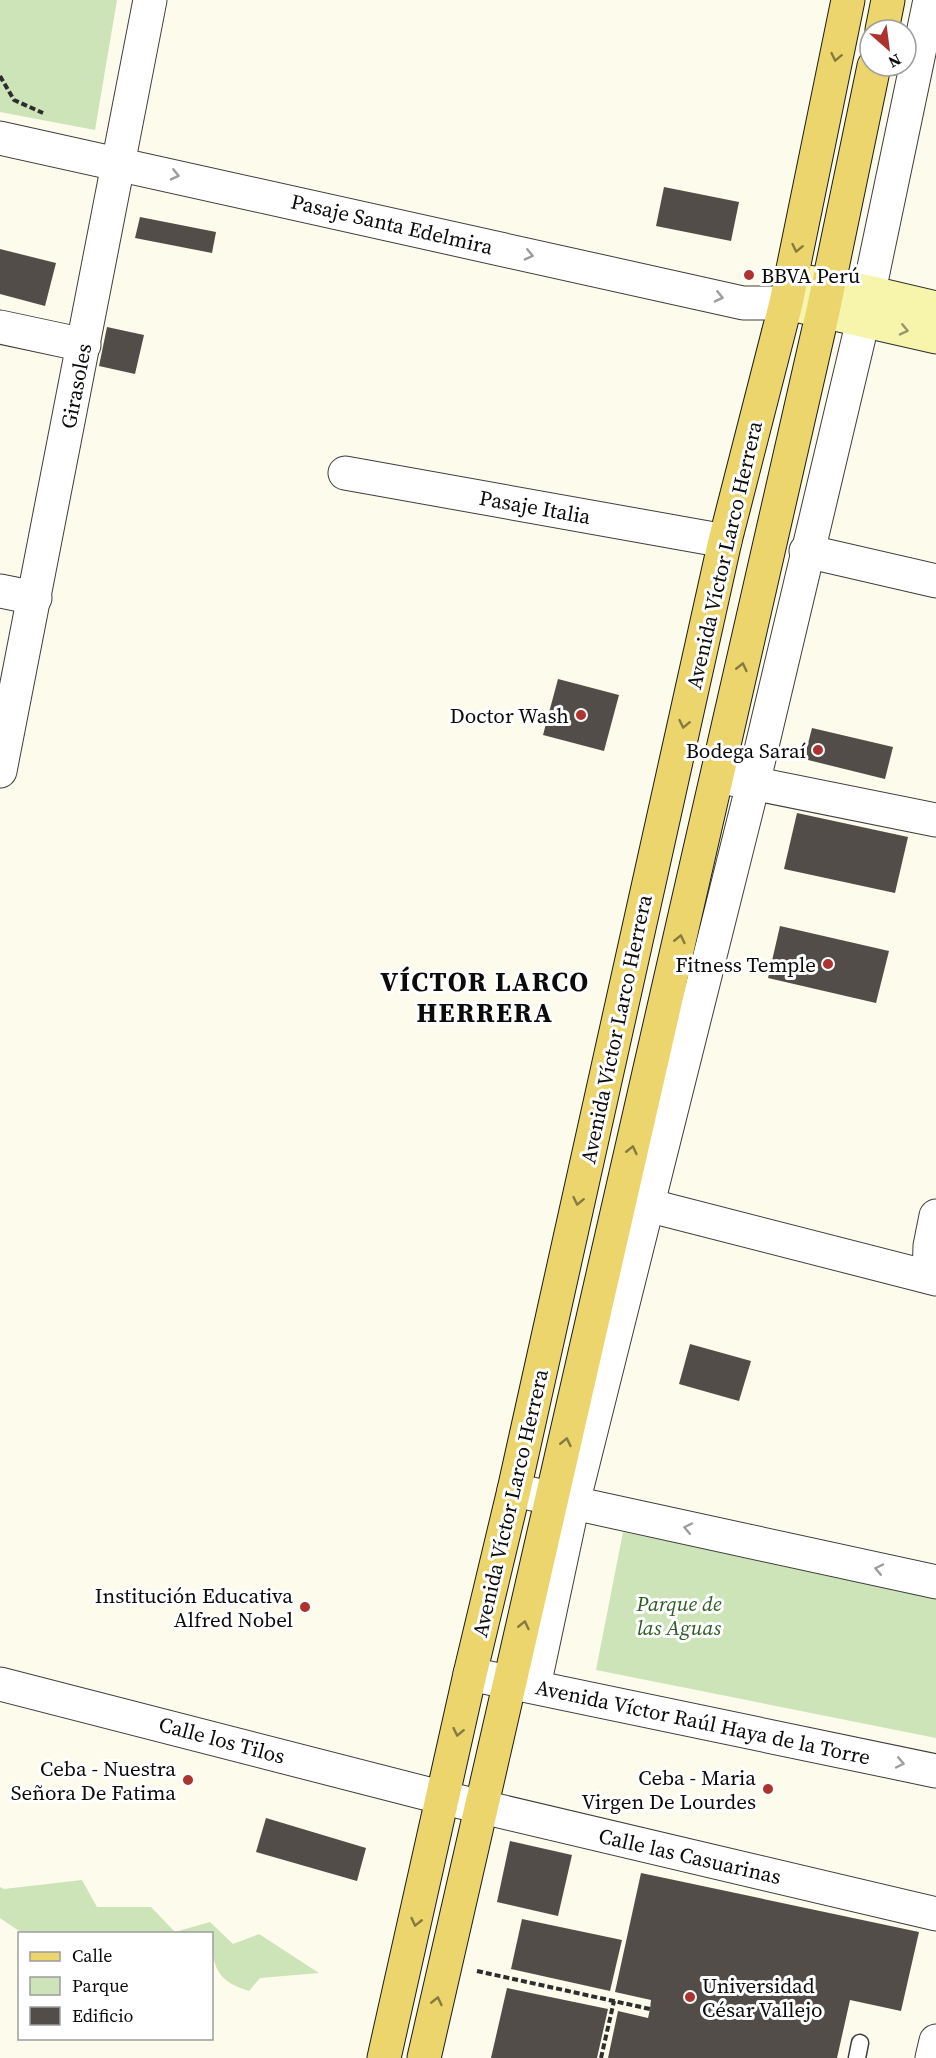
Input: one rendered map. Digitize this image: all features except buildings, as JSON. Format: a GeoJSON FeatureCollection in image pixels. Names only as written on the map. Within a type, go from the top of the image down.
{"type":"FeatureCollection","features":[{"type":"Feature","properties":{"kind":"main road","name":"Avenida Víctor Larco Herrera"},"geometry":{"type":"LineString","coordinates":[[384,2058],[470,1674],[514,1490],[724,541],[788,291],[848,0]]}},
{"type":"Feature","properties":{"kind":"main road"},"geometry":{"type":"LineString","coordinates":[[884,18],[888,0]]}},
{"type":"Feature","properties":{"kind":"main road","name":"Avenida Víctor Larco Herrera"},"geometry":{"type":"LineString","coordinates":[[424,2058],[482,1807],[522,1684],[717,776],[826,299],[872,78]]}},
{"type":"Feature","properties":{"kind":"street","name":"Girasoles"},"geometry":{"type":"LineString","coordinates":[[0,771],[150,0]]}},
{"type":"Feature","properties":{"kind":"street","name":"Avenida Víctor Larco Herrera"},"geometry":{"type":"LineString","coordinates":[[563,1501],[647,1205],[753,784],[920,67],[930,0]]}},
{"type":"Feature","properties":{"kind":"street","name":"Pasaje Santa Edelmira"},"geometry":{"type":"LineString","coordinates":[[0,138],[743,303],[788,291]]}},
{"type":"Feature","properties":{"kind":"street"},"geometry":{"type":"LineString","coordinates":[[788,291],[865,306],[936,308]]}},
{"type":"Feature","properties":{"kind":"street"},"geometry":{"type":"LineString","coordinates":[[865,306],[936,337]]}},
{"type":"Feature","properties":{"kind":"street"},"geometry":{"type":"LineString","coordinates":[[0,327],[84,345]]}},
{"type":"Feature","properties":{"kind":"street","name":"Pasaje Italia"},"geometry":{"type":"LineString","coordinates":[[345,473],[724,541]]}},
{"type":"Feature","properties":{"kind":"street"},"geometry":{"type":"LineString","coordinates":[[806,551],[936,581]]}},
{"type":"Feature","properties":{"kind":"street"},"geometry":{"type":"LineString","coordinates":[[0,591],[35,598]]}},
{"type":"Feature","properties":{"kind":"street"},"geometry":{"type":"LineString","coordinates":[[717,776],[936,820]]}},
{"type":"Feature","properties":{"kind":"street"},"geometry":{"type":"LineString","coordinates":[[647,1205],[933,1278],[930,1246],[936,1216]]}},
{"type":"Feature","properties":{"kind":"street"},"geometry":{"type":"LineString","coordinates":[[514,1490],[936,1582]]}},
{"type":"Feature","properties":{"kind":"street","name":"Avenida Víctor Raúl Haya de la Torre"},"geometry":{"type":"LineString","coordinates":[[470,1674],[936,1771]]}},
{"type":"Feature","properties":{"kind":"street","name":"Calle los Tilos"},"geometry":{"type":"LineString","coordinates":[[0,1684],[444,1798]]}},
{"type":"Feature","properties":{"kind":"street","name":"Calle las Casuarinas"},"geometry":{"type":"LineString","coordinates":[[444,1798],[936,1914]]}},
{"type":"Feature","properties":{"kind":"street"},"geometry":{"type":"LineString","coordinates":[[932,2058],[936,2041]]}},
{"type":"Feature","properties":{"kind":"path"},"geometry":{"type":"LineString","coordinates":[[0,76],[14,100],[47,114]]}},
{"type":"Feature","properties":{"kind":"path"},"geometry":{"type":"LineString","coordinates":[[445,1965],[650,2008]]}},
{"type":"Feature","properties":{"kind":"path"},"geometry":{"type":"LineString","coordinates":[[601,2058],[614,2001]]}},
{"type":"Feature","properties":{"kind":"green space"},"geometry":{"type":"Polygon","coordinates":[[[0,0],[117,0],[95,130],[0,112],[0,0]]]}},
{"type":"Feature","properties":{"kind":"green space","name":"Parque de las Aguas"},"geometry":{"type":"Polygon","coordinates":[[[623,1532],[936,1594],[936,1738],[596,1670],[623,1532]]]}},
{"type":"Feature","properties":{"kind":"green space"},"geometry":{"type":"Polygon","coordinates":[[[82,1880],[97,1907],[151,1907],[175,1932],[21,1932],[0,1918],[0,1887],[4,1889],[82,1880]]]}},
{"type":"Feature","properties":{"kind":"green space"},"geometry":{"type":"Polygon","coordinates":[[[210,1922],[233,1944],[259,1934],[319,1973],[260,1978],[249,1991],[229,1982],[218,1971],[215,1963],[213,1932],[175,1932],[210,1922]]]}},
{"type":"Feature","properties":{"kind":"place","name":"BBVA Perú"},"geometry":{"type":"Point","coordinates":[749,275]}},
{"type":"Feature","properties":{"kind":"place","name":"Doctor Wash"},"geometry":{"type":"Point","coordinates":[581,715]}},
{"type":"Feature","properties":{"kind":"place","name":"Bodega Saraí"},"geometry":{"type":"Point","coordinates":[818,750]}},
{"type":"Feature","properties":{"kind":"place","name":"Fitness Temple"},"geometry":{"type":"Point","coordinates":[828,964]}},
{"type":"Feature","properties":{"kind":"place","name":"Institución Educativa Alfred Nobel"},"geometry":{"type":"Point","coordinates":[305,1607]}},
{"type":"Feature","properties":{"kind":"place","name":"Ceba - Nuestra Señora De Fatima"},"geometry":{"type":"Point","coordinates":[188,1780]}},
{"type":"Feature","properties":{"kind":"place","name":"Ceba - Maria Virgen De Lourdes"},"geometry":{"type":"Point","coordinates":[768,1789]}},
{"type":"Feature","properties":{"kind":"place","name":"Universidad César Vallejo"},"geometry":{"type":"Point","coordinates":[690,1997]}},
{"type":"Feature","properties":{"kind":"district","name":"VÍCTOR LARCO HERRERA"},"geometry":{"type":"Point","coordinates":[485,996]}}]}
